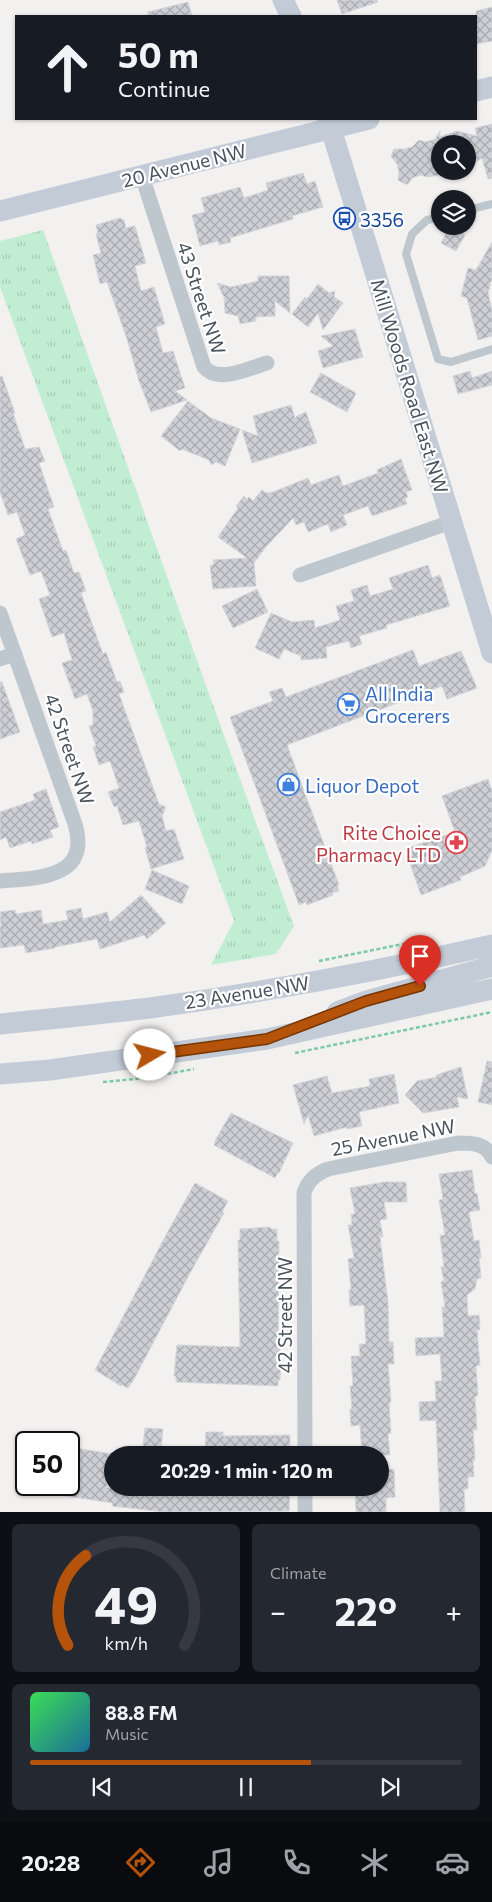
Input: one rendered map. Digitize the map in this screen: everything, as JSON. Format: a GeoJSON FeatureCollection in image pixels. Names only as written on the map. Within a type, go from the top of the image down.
{"type":"FeatureCollection","features":[{"type":"Feature","properties":{"kind":"main road"},"geometry":{"type":"LineString","coordinates":[[283,0],[290,15]]}},
{"type":"Feature","properties":{"kind":"main road"},"geometry":{"type":"LineString","coordinates":[[477,91],[492,87]]}},
{"type":"Feature","properties":{"kind":"main road","name":"20 Avenue NW"},"geometry":{"type":"LineString","coordinates":[[0,211],[142,176],[330,124],[361,120]]}},
{"type":"Feature","properties":{"kind":"main road","name":"Mill Woods Road East NW"},"geometry":{"type":"LineString","coordinates":[[330,124],[492,654]]}},
{"type":"Feature","properties":{"kind":"main road"},"geometry":{"type":"LineString","coordinates":[[457,953],[492,930]]}},
{"type":"Feature","properties":{"kind":"main road","name":"23 Avenue NW"},"geometry":{"type":"LineString","coordinates":[[0,1024],[150,1008],[283,987],[492,945]]}},
{"type":"Feature","properties":{"kind":"main road"},"geometry":{"type":"LineString","coordinates":[[267,1039],[366,1001],[492,966]]}},
{"type":"Feature","properties":{"kind":"main road"},"geometry":{"type":"LineString","coordinates":[[0,1074],[50,1070],[267,1039],[492,989]]}},
{"type":"Feature","properties":{"kind":"main road"},"geometry":{"type":"LineString","coordinates":[[449,998],[492,998]]}},
{"type":"Feature","properties":{"kind":"street","name":"43 Street NW"},"geometry":{"type":"LineString","coordinates":[[142,176],[204,367],[208,373],[220,375],[267,363]]}},
{"type":"Feature","properties":{"kind":"street"},"geometry":{"type":"LineString","coordinates":[[300,575],[451,522]]}},
{"type":"Feature","properties":{"kind":"street","name":"42 Street NW"},"geometry":{"type":"LineString","coordinates":[[0,613],[78,834],[79,845],[75,859],[69,865],[50,876],[0,882]]}},
{"type":"Feature","properties":{"kind":"street"},"geometry":{"type":"LineString","coordinates":[[0,659],[15,654]]}},
{"type":"Feature","properties":{"kind":"street","name":"25 Avenue NW"},"geometry":{"type":"LineString","coordinates":[[313,1177],[328,1169],[458,1144],[472,1143],[487,1152]]}},
{"type":"Feature","properties":{"kind":"street","name":"42 Street NW"},"geometry":{"type":"LineString","coordinates":[[305,1446],[304,1193],[307,1184],[313,1177]]}},
{"type":"Feature","properties":{"kind":"street"},"geometry":{"type":"LineString","coordinates":[[305,1496],[305,1512]]}},
{"type":"Feature","properties":{"kind":"lane"},"geometry":{"type":"LineString","coordinates":[[476,208],[492,204]]}},
{"type":"Feature","properties":{"kind":"lane"},"geometry":{"type":"LineString","coordinates":[[431,219],[427,220],[412,234],[406,254],[438,358],[451,362],[492,349]]}},
{"type":"Feature","properties":{"kind":"path"},"geometry":{"type":"LineString","coordinates":[[312,962],[408,943]]}},
{"type":"Feature","properties":{"kind":"green space"},"geometry":{"type":"Polygon","coordinates":[[[43,230],[294,926],[276,954],[211,965],[234,921],[0,287],[0,241],[43,230]]]}},
{"type":"Feature","properties":{"kind":"building"},"geometry":{"type":"Polygon","coordinates":[[[337,0],[377,0],[378,2],[342,14],[337,0]]]}},
{"type":"Feature","properties":{"kind":"building"},"geometry":{"type":"Polygon","coordinates":[[[188,2],[192,15],[148,15],[148,12],[188,2]]]}},
{"type":"Feature","properties":{"kind":"building"},"geometry":{"type":"Polygon","coordinates":[[[492,7],[492,41],[477,44],[476,11],[492,7]]]}},
{"type":"Feature","properties":{"kind":"building"},"geometry":{"type":"Polygon","coordinates":[[[492,124],[492,178],[488,179],[482,158],[476,162],[477,136],[475,128],[492,124]]]}},
{"type":"Feature","properties":{"kind":"building"},"geometry":{"type":"Polygon","coordinates":[[[457,131],[473,135],[446,135],[457,131]]]}},
{"type":"Feature","properties":{"kind":"building"},"geometry":{"type":"Polygon","coordinates":[[[419,140],[426,142],[431,140],[431,176],[421,175],[412,178],[408,184],[398,180],[397,164],[391,156],[394,149],[412,147],[419,140]]]}},
{"type":"Feature","properties":{"kind":"building"},"geometry":{"type":"Polygon","coordinates":[[[303,173],[307,184],[315,181],[323,207],[292,216],[293,219],[230,238],[231,242],[219,245],[218,241],[200,246],[192,215],[205,212],[201,198],[240,187],[244,198],[268,190],[266,183],[303,173]]]}},
{"type":"Feature","properties":{"kind":"building"},"geometry":{"type":"Polygon","coordinates":[[[120,218],[124,220],[126,228],[135,226],[146,263],[135,266],[141,291],[154,287],[165,324],[156,327],[163,353],[173,351],[185,388],[175,391],[187,400],[151,412],[107,282],[100,284],[93,255],[101,253],[96,234],[98,233],[96,225],[120,218]]]}},
{"type":"Feature","properties":{"kind":"building"},"geometry":{"type":"Polygon","coordinates":[[[445,235],[465,235],[456,251],[441,243],[445,235]]]}},
{"type":"Feature","properties":{"kind":"building"},"geometry":{"type":"Polygon","coordinates":[[[492,242],[492,278],[488,293],[492,310],[492,336],[478,340],[467,298],[461,296],[468,268],[476,270],[492,242]]]}},
{"type":"Feature","properties":{"kind":"building"},"geometry":{"type":"Polygon","coordinates":[[[258,276],[289,276],[290,313],[275,301],[275,316],[256,317],[256,321],[240,324],[238,316],[225,313],[224,297],[217,283],[231,287],[258,281],[258,276]]]}},
{"type":"Feature","properties":{"kind":"building"},"geometry":{"type":"Polygon","coordinates":[[[318,284],[329,293],[335,291],[334,297],[343,303],[323,330],[318,313],[308,327],[292,314],[305,297],[307,299],[318,284]]]}},
{"type":"Feature","properties":{"kind":"building"},"geometry":{"type":"Polygon","coordinates":[[[355,329],[363,357],[323,368],[318,351],[333,346],[321,336],[355,329]]]}},
{"type":"Feature","properties":{"kind":"building"},"geometry":{"type":"Polygon","coordinates":[[[470,371],[472,378],[492,371],[492,385],[458,394],[453,376],[470,371]]]}},
{"type":"Feature","properties":{"kind":"building"},"geometry":{"type":"Polygon","coordinates":[[[321,373],[356,393],[347,412],[310,392],[321,373]]]}},
{"type":"Feature","properties":{"kind":"building"},"geometry":{"type":"Polygon","coordinates":[[[0,376],[2,376],[15,413],[13,413],[25,449],[39,447],[45,461],[39,463],[54,507],[48,509],[63,551],[66,550],[74,573],[79,572],[86,591],[81,593],[103,654],[106,652],[117,682],[120,681],[124,692],[119,694],[159,804],[166,807],[162,816],[166,831],[174,829],[184,859],[151,869],[139,821],[123,825],[117,806],[114,807],[108,792],[119,788],[110,761],[99,765],[93,747],[96,746],[89,726],[93,725],[93,711],[87,694],[75,699],[62,663],[72,660],[64,633],[52,637],[39,599],[50,595],[41,571],[30,575],[16,539],[25,535],[17,512],[8,515],[0,492],[0,376]]]}},
{"type":"Feature","properties":{"kind":"building"},"geometry":{"type":"Polygon","coordinates":[[[188,401],[211,418],[240,429],[225,466],[216,462],[211,465],[209,460],[182,449],[180,451],[161,436],[188,401]]]}},
{"type":"Feature","properties":{"kind":"building"},"geometry":{"type":"Polygon","coordinates":[[[291,405],[295,418],[306,412],[317,443],[252,463],[242,430],[258,436],[253,416],[291,405]]]}},
{"type":"Feature","properties":{"kind":"building"},"geometry":{"type":"Polygon","coordinates":[[[401,459],[412,490],[406,492],[408,497],[405,498],[407,504],[372,516],[368,506],[343,515],[347,525],[331,532],[328,524],[308,532],[304,522],[296,525],[293,518],[265,548],[254,563],[256,586],[213,589],[210,566],[214,564],[213,560],[247,558],[218,537],[244,496],[247,499],[249,497],[253,501],[262,490],[266,493],[273,492],[308,478],[311,485],[339,475],[343,486],[378,473],[377,470],[401,459]]]}},
{"type":"Feature","properties":{"kind":"building"},"geometry":{"type":"Polygon","coordinates":[[[428,565],[432,578],[440,575],[450,606],[386,625],[387,628],[359,636],[362,644],[351,648],[349,641],[326,647],[327,658],[301,660],[301,656],[284,649],[279,659],[255,648],[271,613],[292,622],[314,620],[315,628],[340,620],[336,606],[354,601],[351,590],[367,585],[370,596],[393,589],[389,578],[428,565]]]}},
{"type":"Feature","properties":{"kind":"building"},"geometry":{"type":"Polygon","coordinates":[[[257,589],[268,612],[233,628],[222,606],[257,589]]]}},
{"type":"Feature","properties":{"kind":"building"},"geometry":{"type":"Polygon","coordinates":[[[413,650],[419,666],[461,651],[477,688],[447,699],[442,686],[287,745],[339,885],[337,886],[339,891],[332,893],[333,895],[307,905],[306,902],[299,905],[230,717],[273,701],[269,692],[282,688],[286,697],[413,650]]]}},
{"type":"Feature","properties":{"kind":"building"},"geometry":{"type":"Polygon","coordinates":[[[0,682],[2,682],[20,732],[0,739],[0,682]]]}},
{"type":"Feature","properties":{"kind":"building"},"geometry":{"type":"Polygon","coordinates":[[[488,779],[492,791],[492,851],[485,866],[460,877],[461,880],[421,895],[405,849],[455,832],[442,796],[488,779]]]}},
{"type":"Feature","properties":{"kind":"building"},"geometry":{"type":"Polygon","coordinates":[[[46,789],[59,827],[50,830],[53,837],[32,844],[31,841],[10,848],[6,837],[0,840],[0,812],[35,800],[33,794],[46,789]]]}},
{"type":"Feature","properties":{"kind":"building"},"geometry":{"type":"Polygon","coordinates":[[[152,870],[189,886],[182,904],[145,889],[152,870]]]}},
{"type":"Feature","properties":{"kind":"building"},"geometry":{"type":"Polygon","coordinates":[[[141,895],[166,923],[147,939],[144,935],[100,949],[97,939],[26,953],[24,945],[0,948],[0,912],[15,910],[16,914],[41,910],[43,924],[68,920],[66,911],[81,908],[83,919],[107,912],[110,922],[141,895]]]}},
{"type":"Feature","properties":{"kind":"building"},"geometry":{"type":"Polygon","coordinates":[[[487,1061],[492,1062],[492,1105],[478,1102],[487,1061]]]}},
{"type":"Feature","properties":{"kind":"building"},"geometry":{"type":"Polygon","coordinates":[[[461,1067],[468,1099],[457,1097],[459,1107],[423,1113],[405,1095],[417,1081],[437,1077],[436,1075],[461,1067]]]}},
{"type":"Feature","properties":{"kind":"building"},"geometry":{"type":"Polygon","coordinates":[[[394,1074],[399,1103],[359,1112],[362,1126],[347,1129],[347,1127],[314,1136],[308,1115],[304,1124],[293,1085],[327,1076],[332,1093],[370,1086],[369,1079],[394,1074]]]}},
{"type":"Feature","properties":{"kind":"building"},"geometry":{"type":"Polygon","coordinates":[[[231,1113],[293,1143],[275,1178],[214,1145],[231,1113]]]}},
{"type":"Feature","properties":{"kind":"building"},"geometry":{"type":"Polygon","coordinates":[[[472,1170],[475,1194],[477,1193],[480,1210],[469,1212],[474,1241],[479,1240],[481,1258],[479,1258],[481,1278],[477,1279],[475,1289],[467,1295],[468,1316],[479,1315],[480,1330],[477,1330],[480,1365],[476,1366],[478,1396],[475,1396],[477,1430],[473,1430],[474,1477],[468,1477],[468,1489],[464,1489],[465,1512],[440,1512],[436,1420],[420,1421],[419,1402],[436,1401],[435,1381],[442,1381],[440,1354],[416,1356],[415,1338],[444,1337],[442,1307],[445,1307],[441,1282],[444,1281],[441,1267],[444,1267],[440,1235],[445,1235],[439,1200],[443,1199],[439,1174],[472,1170]]]}},
{"type":"Feature","properties":{"kind":"building"},"geometry":{"type":"Polygon","coordinates":[[[384,1182],[406,1182],[407,1202],[384,1202],[387,1219],[380,1220],[383,1237],[380,1237],[388,1302],[389,1342],[393,1342],[394,1364],[388,1364],[391,1402],[389,1402],[391,1433],[388,1434],[390,1455],[389,1446],[361,1446],[360,1425],[351,1426],[350,1386],[353,1386],[351,1356],[360,1356],[359,1344],[366,1344],[364,1305],[350,1306],[349,1290],[351,1290],[348,1259],[354,1258],[348,1225],[352,1225],[351,1214],[355,1214],[350,1188],[384,1182]]]}},
{"type":"Feature","properties":{"kind":"building"},"geometry":{"type":"Polygon","coordinates":[[[195,1183],[228,1201],[222,1212],[224,1213],[134,1379],[128,1388],[121,1386],[95,1370],[195,1183]]]}},
{"type":"Feature","properties":{"kind":"building"},"geometry":{"type":"Polygon","coordinates":[[[270,1227],[271,1229],[277,1229],[277,1241],[279,1241],[278,1349],[280,1349],[279,1356],[281,1356],[278,1386],[176,1382],[176,1376],[174,1376],[177,1345],[240,1347],[238,1240],[240,1240],[240,1229],[270,1227]]]}},
{"type":"Feature","properties":{"kind":"building"},"geometry":{"type":"Polygon","coordinates":[[[145,1428],[163,1429],[161,1446],[143,1446],[145,1428]]]}},
{"type":"Feature","properties":{"kind":"building"},"geometry":{"type":"Polygon","coordinates":[[[206,1432],[223,1432],[223,1436],[290,1435],[290,1446],[205,1446],[206,1432]]]}},
{"type":"Feature","properties":{"kind":"building"},"geometry":{"type":"Polygon","coordinates":[[[80,1449],[104,1453],[104,1496],[290,1496],[289,1511],[164,1512],[112,1506],[113,1503],[67,1496],[80,1496],[80,1449]]]}},
{"type":"Feature","properties":{"kind":"building"},"geometry":{"type":"Polygon","coordinates":[[[389,1469],[394,1469],[395,1497],[386,1498],[386,1512],[356,1512],[355,1496],[389,1496],[389,1469]]]}},
{"type":"Feature","properties":{"kind":"place","name":"3356"},"geometry":{"type":"Point","coordinates":[344,219]}},
{"type":"Feature","properties":{"kind":"place","name":"All India Grocerers"},"geometry":{"type":"Point","coordinates":[349,704]}},
{"type":"Feature","properties":{"kind":"place","name":"Liquor Depot"},"geometry":{"type":"Point","coordinates":[289,785]}},
{"type":"Feature","properties":{"kind":"place","name":"Rite Choice Pharmacy LTD"},"geometry":{"type":"Point","coordinates":[457,843]}},
{"type":"Feature","properties":{"kind":"route"},"geometry":{"type":"LineString","coordinates":[[150,1055],[267,1039],[366,1001],[420,986]]}}]}
